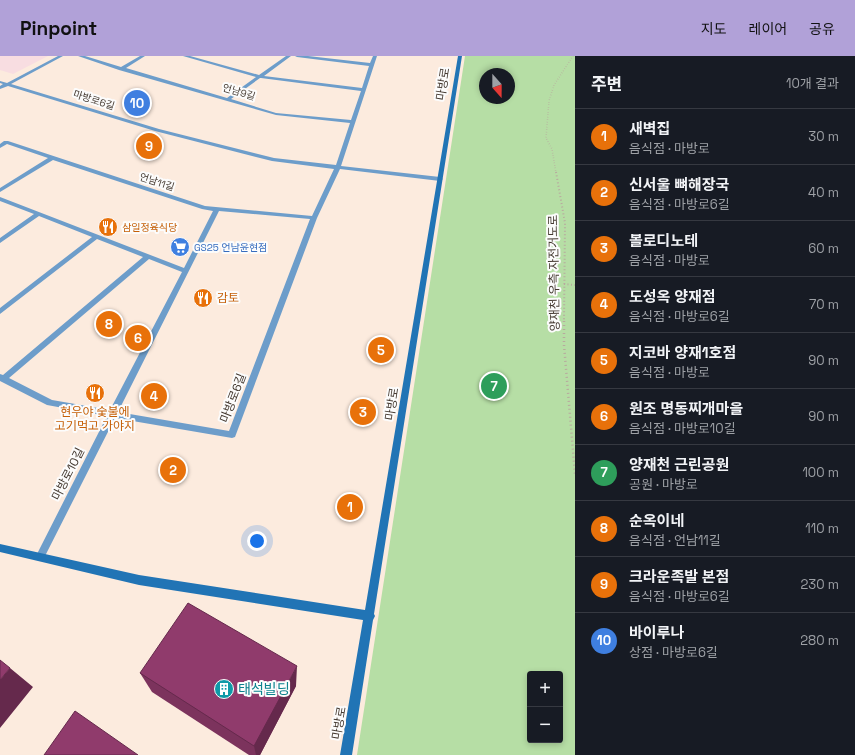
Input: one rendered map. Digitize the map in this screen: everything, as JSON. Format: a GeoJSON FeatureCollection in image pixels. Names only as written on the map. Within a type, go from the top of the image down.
{"type":"FeatureCollection","features":[{"type":"Feature","properties":{"kind":"street"},"geometry":{"type":"LineString","coordinates":[[0,88],[61,56]]}},
{"type":"Feature","properties":{"kind":"street","name":"언남9길"},"geometry":{"type":"LineString","coordinates":[[80,56],[121,69],[229,98],[276,114],[353,122]]}},
{"type":"Feature","properties":{"kind":"street"},"geometry":{"type":"LineString","coordinates":[[121,69],[143,56]]}},
{"type":"Feature","properties":{"kind":"street"},"geometry":{"type":"LineString","coordinates":[[185,56],[261,77],[364,90]]}},
{"type":"Feature","properties":{"kind":"street"},"geometry":{"type":"LineString","coordinates":[[229,98],[289,56]]}},
{"type":"Feature","properties":{"kind":"street"},"geometry":{"type":"LineString","coordinates":[[297,56],[372,65]]}},
{"type":"Feature","properties":{"kind":"street","name":"마방로6길"},"geometry":{"type":"LineString","coordinates":[[2,378],[50,403],[232,435],[314,218],[338,167],[375,56]]}},
{"type":"Feature","properties":{"kind":"street","name":"마방로"},"geometry":{"type":"LineString","coordinates":[[346,755],[370,616],[460,56]]}},
{"type":"Feature","properties":{"kind":"street","name":"마방로6길"},"geometry":{"type":"LineString","coordinates":[[0,82],[157,130],[266,158],[440,179]]}},
{"type":"Feature","properties":{"kind":"street","name":"언남11길"},"geometry":{"type":"LineString","coordinates":[[0,146],[6,142],[204,208],[314,218]]}},
{"type":"Feature","properties":{"kind":"street"},"geometry":{"type":"LineString","coordinates":[[0,190],[52,158]]}},
{"type":"Feature","properties":{"kind":"street"},"geometry":{"type":"LineString","coordinates":[[0,199],[186,271]]}},
{"type":"Feature","properties":{"kind":"street","name":"마방로10길"},"geometry":{"type":"LineString","coordinates":[[40,557],[217,209]]}},
{"type":"Feature","properties":{"kind":"street"},"geometry":{"type":"LineString","coordinates":[[0,241],[38,214]]}},
{"type":"Feature","properties":{"kind":"street"},"geometry":{"type":"LineString","coordinates":[[0,312],[95,237]]}},
{"type":"Feature","properties":{"kind":"street"},"geometry":{"type":"LineString","coordinates":[[2,378],[148,256]]}},
{"type":"Feature","properties":{"kind":"street"},"geometry":{"type":"LineString","coordinates":[[0,548],[139,580],[370,616]]}},
{"type":"Feature","properties":{"kind":"path","name":"양재천 우측 자전거도로"},"geometry":{"type":"LineString","coordinates":[[573,56],[554,85],[549,101],[546,138],[552,149],[565,223],[564,345],[575,474]]}},
{"type":"Feature","properties":{"kind":"path"},"geometry":{"type":"LineString","coordinates":[[564,284],[575,285]]}},
{"type":"Feature","properties":{"kind":"shaded area"},"geometry":{"type":"Polygon","coordinates":[[[0,56],[48,56],[13,74],[0,70],[0,56]]]}},
{"type":"Feature","properties":{"kind":"green space"},"geometry":{"type":"Polygon","coordinates":[[[465,56],[575,56],[575,755],[357,755],[465,56]]]}},
{"type":"Feature","properties":{"kind":"building","name":"태석빌딩"},"geometry":{"type":"Polygon","coordinates":[[[188,603],[297,666],[254,746],[140,673],[188,603]]]}},
{"type":"Feature","properties":{"kind":"building"},"geometry":{"type":"Polygon","coordinates":[[[0,660],[10,668],[0,680],[0,660]]]}},
{"type":"Feature","properties":{"kind":"building"},"geometry":{"type":"Polygon","coordinates":[[[75,711],[138,755],[44,755],[75,711]]]}},
{"type":"Feature","properties":{"kind":"place","name":"바이루나"},"geometry":{"type":"Point","coordinates":[137,103]}},
{"type":"Feature","properties":{"kind":"place","name":"크라운족발 본점"},"geometry":{"type":"Point","coordinates":[149,146]}},
{"type":"Feature","properties":{"kind":"place","name":"삼일정육식당"},"geometry":{"type":"Point","coordinates":[108,227]}},
{"type":"Feature","properties":{"kind":"place","name":"GS25 언남윤현점"},"geometry":{"type":"Point","coordinates":[180,247]}},
{"type":"Feature","properties":{"kind":"place","name":"감토"},"geometry":{"type":"Point","coordinates":[203,298]}},
{"type":"Feature","properties":{"kind":"place","name":"순옥이네"},"geometry":{"type":"Point","coordinates":[109,324]}},
{"type":"Feature","properties":{"kind":"place","name":"원조 명동찌개마을"},"geometry":{"type":"Point","coordinates":[138,338]}},
{"type":"Feature","properties":{"kind":"place","name":"지코바 양재1호점"},"geometry":{"type":"Point","coordinates":[381,350]}},
{"type":"Feature","properties":{"kind":"place","name":"양재천 근린공원"},"geometry":{"type":"Point","coordinates":[494,386]}},
{"type":"Feature","properties":{"kind":"place","name":"현우야 숯불에 고기먹고 가야지"},"geometry":{"type":"Point","coordinates":[95,393]}},
{"type":"Feature","properties":{"kind":"place","name":"도성옥 양재점"},"geometry":{"type":"Point","coordinates":[154,396]}},
{"type":"Feature","properties":{"kind":"place","name":"볼로디노테"},"geometry":{"type":"Point","coordinates":[363,412]}},
{"type":"Feature","properties":{"kind":"place","name":"신서울 뼈해장국"},"geometry":{"type":"Point","coordinates":[173,470]}},
{"type":"Feature","properties":{"kind":"place","name":"새벽집"},"geometry":{"type":"Point","coordinates":[350,507]}},
{"type":"Feature","properties":{"kind":"place","name":"태석빌딩"},"geometry":{"type":"Point","coordinates":[224,689]}}]}
